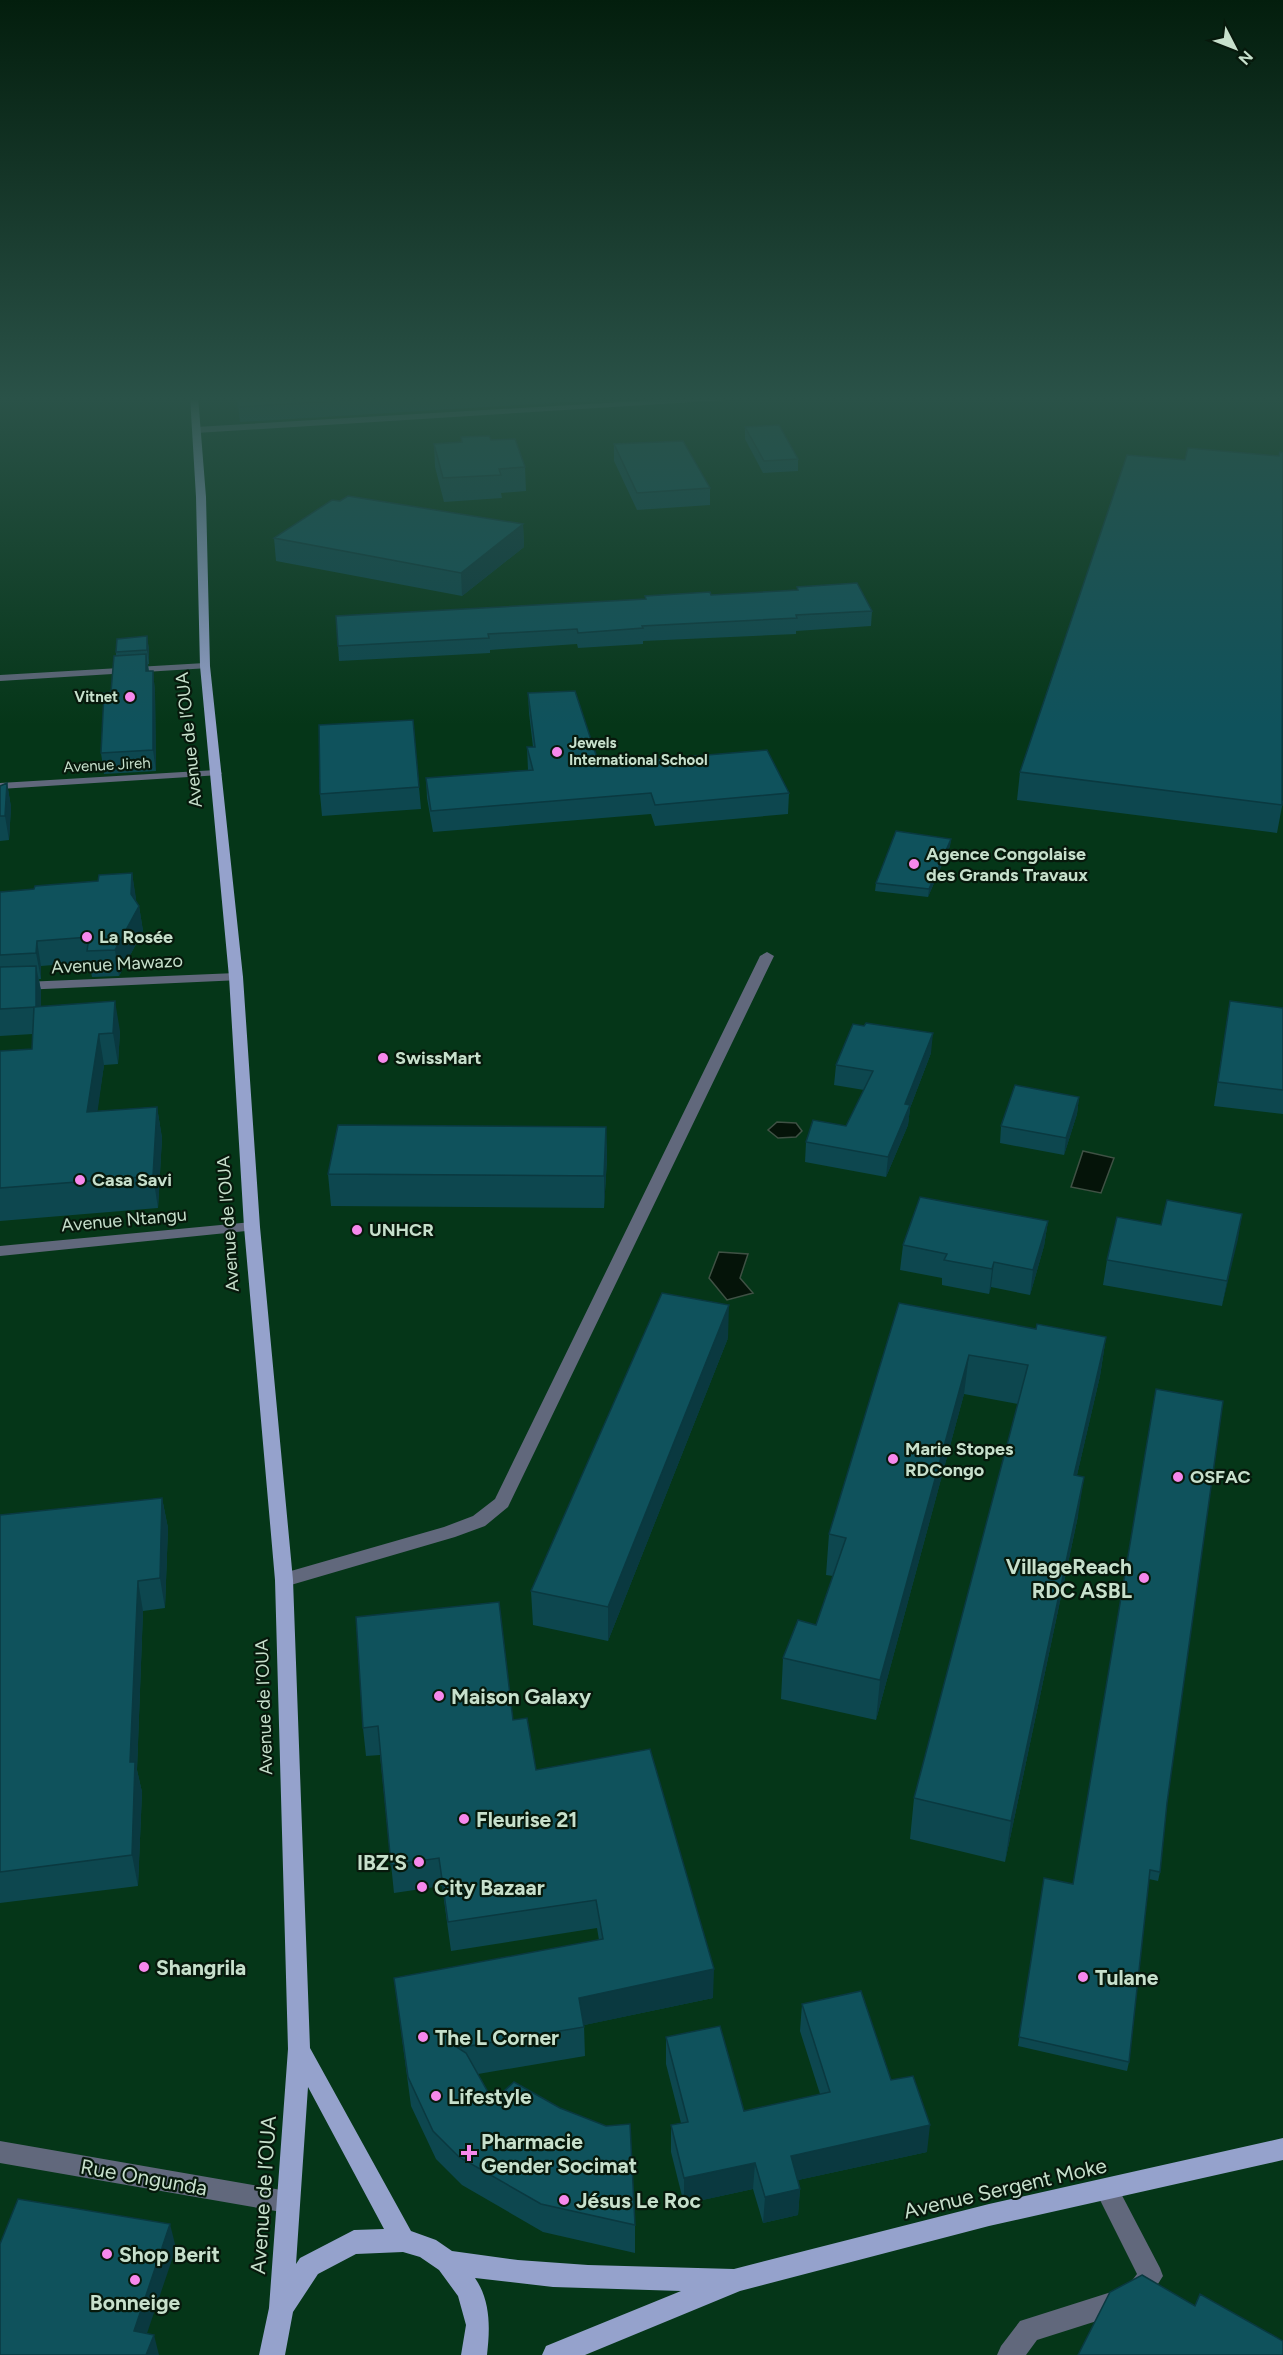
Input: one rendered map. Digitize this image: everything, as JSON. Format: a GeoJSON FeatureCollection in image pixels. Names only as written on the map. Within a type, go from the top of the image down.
{"type":"FeatureCollection","features":[{"type":"Feature","properties":{"kind":"main road","name":"Avenue de l’OUA"},"geometry":{"type":"LineString","coordinates":[[201,506],[205,666],[236,977],[252,1227],[284,1580],[299,2049],[281,2308],[272,2355]]}},
{"type":"Feature","properties":{"kind":"main road","name":"Avenue de l’OUA"},"geometry":{"type":"LineString","coordinates":[[299,2049],[403,2240]]}},
{"type":"Feature","properties":{"kind":"main road","name":"Avenue Sergent Moke"},"geometry":{"type":"LineString","coordinates":[[555,2355],[739,2279],[989,2216],[1283,2150]]}},
{"type":"Feature","properties":{"kind":"main road"},"geometry":{"type":"LineString","coordinates":[[281,2308],[309,2266],[354,2242],[403,2240],[427,2248],[448,2262],[469,2290],[478,2325],[474,2355]]}},
{"type":"Feature","properties":{"kind":"main road","name":"Avenue Sergent Moke"},"geometry":{"type":"LineString","coordinates":[[448,2262],[504,2273],[601,2279],[739,2279]]}},
{"type":"Feature","properties":{"kind":"street"},"geometry":{"type":"LineString","coordinates":[[0,678],[205,666]]}},
{"type":"Feature","properties":{"kind":"street","name":"Avenue Jireh"},"geometry":{"type":"LineString","coordinates":[[0,786],[216,773]]}},
{"type":"Feature","properties":{"kind":"street"},"geometry":{"type":"LineString","coordinates":[[284,1580],[449,1532],[479,1521],[502,1503],[767,956]]}},
{"type":"Feature","properties":{"kind":"street","name":"Avenue Mawazo"},"geometry":{"type":"LineString","coordinates":[[0,987],[236,977]]}},
{"type":"Feature","properties":{"kind":"street","name":"Avenue Ntangu"},"geometry":{"type":"LineString","coordinates":[[0,1251],[252,1227]]}},
{"type":"Feature","properties":{"kind":"street","name":"Rue Ongunda"},"geometry":{"type":"LineString","coordinates":[[0,2152],[287,2202]]}},
{"type":"Feature","properties":{"kind":"street"},"geometry":{"type":"LineString","coordinates":[[1010,2355],[1029,2330],[1144,2303],[1151,2276],[1107,2190]]}},
{"type":"Feature","properties":{"kind":"shaded area"},"geometry":{"type":"Polygon","coordinates":[[[777,1122],[796,1123],[802,1131],[796,1137],[778,1138],[768,1130],[777,1122]]]}},
{"type":"Feature","properties":{"kind":"shaded area"},"geometry":{"type":"Polygon","coordinates":[[[1083,1151],[1114,1158],[1101,1193],[1071,1187],[1083,1151]]]}},
{"type":"Feature","properties":{"kind":"shaded area"},"geometry":{"type":"Polygon","coordinates":[[[719,1252],[748,1254],[740,1278],[753,1293],[727,1300],[709,1278],[719,1252]]]}},
{"type":"Feature","properties":{"kind":"building"},"geometry":{"type":"Polygon","coordinates":[[[323,506],[410,506],[523,524],[461,573],[274,538],[323,506]]]}},
{"type":"Feature","properties":{"kind":"building"},"geometry":{"type":"Polygon","coordinates":[[[1110,506],[1283,506],[1282,805],[1020,772],[1110,506]]]}},
{"type":"Feature","properties":{"kind":"building"},"geometry":{"type":"Polygon","coordinates":[[[857,583],[872,611],[796,615],[797,618],[642,626],[643,628],[578,633],[577,629],[488,634],[489,638],[338,646],[336,616],[646,599],[645,596],[710,592],[711,595],[798,590],[797,587],[857,583]]]}},
{"type":"Feature","properties":{"kind":"building"},"geometry":{"type":"Polygon","coordinates":[[[147,636],[147,650],[116,652],[117,639],[147,636]]]}},
{"type":"Feature","properties":{"kind":"building"},"geometry":{"type":"Polygon","coordinates":[[[146,654],[146,671],[153,671],[153,750],[101,753],[104,693],[111,692],[114,656],[146,654]]]}},
{"type":"Feature","properties":{"kind":"building"},"geometry":{"type":"Polygon","coordinates":[[[575,691],[599,764],[767,750],[789,793],[655,805],[651,793],[431,811],[426,778],[533,770],[527,747],[535,747],[528,693],[575,691]]]}},
{"type":"Feature","properties":{"kind":"building"},"geometry":{"type":"Polygon","coordinates":[[[413,720],[419,787],[320,794],[319,725],[413,720]]]}},
{"type":"Feature","properties":{"kind":"building"},"geometry":{"type":"Polygon","coordinates":[[[7,783],[5,816],[0,816],[0,786],[7,783]]]}},
{"type":"Feature","properties":{"kind":"building","name":"Agence Congolaise des Grands Travaux"},"geometry":{"type":"Polygon","coordinates":[[[896,831],[951,839],[929,889],[876,883],[896,831]]]}},
{"type":"Feature","properties":{"kind":"building"},"geometry":{"type":"Polygon","coordinates":[[[132,873],[131,894],[139,906],[115,950],[87,951],[89,937],[37,941],[36,953],[0,955],[0,892],[34,889],[35,886],[98,881],[99,875],[132,873]]]}},
{"type":"Feature","properties":{"kind":"building"},"geometry":{"type":"Polygon","coordinates":[[[36,966],[36,1007],[0,1009],[0,967],[36,966]]]}},
{"type":"Feature","properties":{"kind":"building"},"geometry":{"type":"Polygon","coordinates":[[[115,1001],[113,1033],[99,1034],[87,1112],[157,1107],[153,1176],[0,1188],[0,1051],[32,1049],[34,1007],[115,1001]]]}},
{"type":"Feature","properties":{"kind":"building"},"geometry":{"type":"Polygon","coordinates":[[[1230,1001],[1283,1008],[1283,1090],[1218,1082],[1230,1001]]]}},
{"type":"Feature","properties":{"kind":"building"},"geometry":{"type":"Polygon","coordinates":[[[866,1023],[933,1033],[905,1104],[910,1105],[888,1157],[806,1142],[813,1120],[846,1126],[873,1071],[836,1065],[853,1024],[864,1026],[866,1023]]]}},
{"type":"Feature","properties":{"kind":"building"},"geometry":{"type":"Polygon","coordinates":[[[1015,1085],[1079,1097],[1066,1138],[1001,1126],[1015,1085]]]}},
{"type":"Feature","properties":{"kind":"building"},"geometry":{"type":"Polygon","coordinates":[[[338,1125],[606,1127],[604,1176],[328,1174],[338,1125]]]}},
{"type":"Feature","properties":{"kind":"building"},"geometry":{"type":"Polygon","coordinates":[[[920,1197],[1048,1221],[1033,1270],[994,1262],[992,1269],[944,1260],[947,1254],[903,1245],[920,1197]]]}},
{"type":"Feature","properties":{"kind":"building"},"geometry":{"type":"Polygon","coordinates":[[[1167,1200],[1242,1214],[1227,1281],[1107,1260],[1117,1217],[1161,1225],[1167,1200]]]}},
{"type":"Feature","properties":{"kind":"building"},"geometry":{"type":"Polygon","coordinates":[[[662,1293],[729,1305],[608,1607],[531,1591],[662,1293]]]}},
{"type":"Feature","properties":{"kind":"building"},"geometry":{"type":"Polygon","coordinates":[[[899,1303],[1036,1329],[1037,1324],[1106,1337],[1074,1475],[1084,1477],[1011,1821],[914,1798],[1028,1365],[969,1355],[880,1680],[783,1658],[798,1620],[816,1625],[846,1538],[829,1534],[899,1303]]]}},
{"type":"Feature","properties":{"kind":"building"},"geometry":{"type":"Polygon","coordinates":[[[1156,1389],[1223,1401],[1167,1803],[1160,1872],[1150,1870],[1129,2062],[1019,2037],[1044,1878],[1073,1884],[1156,1389]]]}},
{"type":"Feature","properties":{"kind":"building"},"geometry":{"type":"Polygon","coordinates":[[[162,1498],[160,1578],[138,1581],[130,1762],[135,1762],[132,1855],[0,1872],[0,1515],[162,1498]]]}},
{"type":"Feature","properties":{"kind":"building"},"geometry":{"type":"Polygon","coordinates":[[[499,1602],[513,1720],[527,1718],[536,1770],[650,1749],[714,1969],[579,1998],[584,2027],[458,2048],[466,2053],[493,2101],[514,2082],[560,2108],[606,2126],[630,2124],[635,2225],[541,2204],[459,2157],[433,2131],[408,2077],[394,1978],[603,1939],[596,1900],[448,1922],[439,1858],[391,1865],[378,1726],[363,1728],[356,1617],[499,1602]]]}},
{"type":"Feature","properties":{"kind":"building"},"geometry":{"type":"Polygon","coordinates":[[[861,1991],[891,2080],[913,2076],[930,2125],[791,2156],[800,2189],[765,2197],[755,2163],[684,2178],[671,2125],[688,2122],[666,2037],[720,2026],[744,2111],[830,2092],[802,2004],[861,1991]]]}},
{"type":"Feature","properties":{"kind":"building"},"geometry":{"type":"Polygon","coordinates":[[[18,2199],[170,2224],[134,2331],[154,2335],[146,2355],[0,2355],[0,2244],[18,2199]]]}},
{"type":"Feature","properties":{"kind":"building"},"geometry":{"type":"Polygon","coordinates":[[[1142,2275],[1195,2306],[1200,2294],[1283,2341],[1283,2355],[1078,2355],[1110,2292],[1142,2275]]]}},
{"type":"Feature","properties":{"kind":"place","name":"Vitnet"},"geometry":{"type":"Point","coordinates":[130,697]}},
{"type":"Feature","properties":{"kind":"place","name":"Jewels International School"},"geometry":{"type":"Point","coordinates":[557,752]}},
{"type":"Feature","properties":{"kind":"place","name":"Agence Congolaise des Grands Travaux"},"geometry":{"type":"Point","coordinates":[914,864]}},
{"type":"Feature","properties":{"kind":"place","name":"La Rosée"},"geometry":{"type":"Point","coordinates":[87,937]}},
{"type":"Feature","properties":{"kind":"place","name":"SwissMart"},"geometry":{"type":"Point","coordinates":[383,1058]}},
{"type":"Feature","properties":{"kind":"place","name":"Casa Savi"},"geometry":{"type":"Point","coordinates":[80,1180]}},
{"type":"Feature","properties":{"kind":"place","name":"UNHCR"},"geometry":{"type":"Point","coordinates":[357,1230]}},
{"type":"Feature","properties":{"kind":"place","name":"Marie Stopes RDCongo"},"geometry":{"type":"Point","coordinates":[893,1459]}},
{"type":"Feature","properties":{"kind":"place","name":"OSFAC"},"geometry":{"type":"Point","coordinates":[1178,1477]}},
{"type":"Feature","properties":{"kind":"place","name":"VillageReach RDC ASBL"},"geometry":{"type":"Point","coordinates":[1144,1578]}},
{"type":"Feature","properties":{"kind":"place","name":"Maison Galaxy"},"geometry":{"type":"Point","coordinates":[439,1696]}},
{"type":"Feature","properties":{"kind":"place","name":"Fleurise 21"},"geometry":{"type":"Point","coordinates":[464,1819]}},
{"type":"Feature","properties":{"kind":"place","name":"IBZ'S"},"geometry":{"type":"Point","coordinates":[419,1862]}},
{"type":"Feature","properties":{"kind":"place","name":"City Bazaar"},"geometry":{"type":"Point","coordinates":[422,1887]}},
{"type":"Feature","properties":{"kind":"place","name":"Shangrila"},"geometry":{"type":"Point","coordinates":[144,1967]}},
{"type":"Feature","properties":{"kind":"place","name":"Tulane"},"geometry":{"type":"Point","coordinates":[1083,1977]}},
{"type":"Feature","properties":{"kind":"place","name":"The L Corner"},"geometry":{"type":"Point","coordinates":[423,2037]}},
{"type":"Feature","properties":{"kind":"place","name":"Lifestyle"},"geometry":{"type":"Point","coordinates":[436,2096]}},
{"type":"Feature","properties":{"kind":"place","name":"Pharmacie Gender Socimat"},"geometry":{"type":"Point","coordinates":[469,2153]}},
{"type":"Feature","properties":{"kind":"place","name":"Jésus Le Roc"},"geometry":{"type":"Point","coordinates":[564,2200]}},
{"type":"Feature","properties":{"kind":"place","name":"Shop Berit"},"geometry":{"type":"Point","coordinates":[107,2254]}},
{"type":"Feature","properties":{"kind":"place","name":"Bonneige"},"geometry":{"type":"Point","coordinates":[135,2280]}}]}
